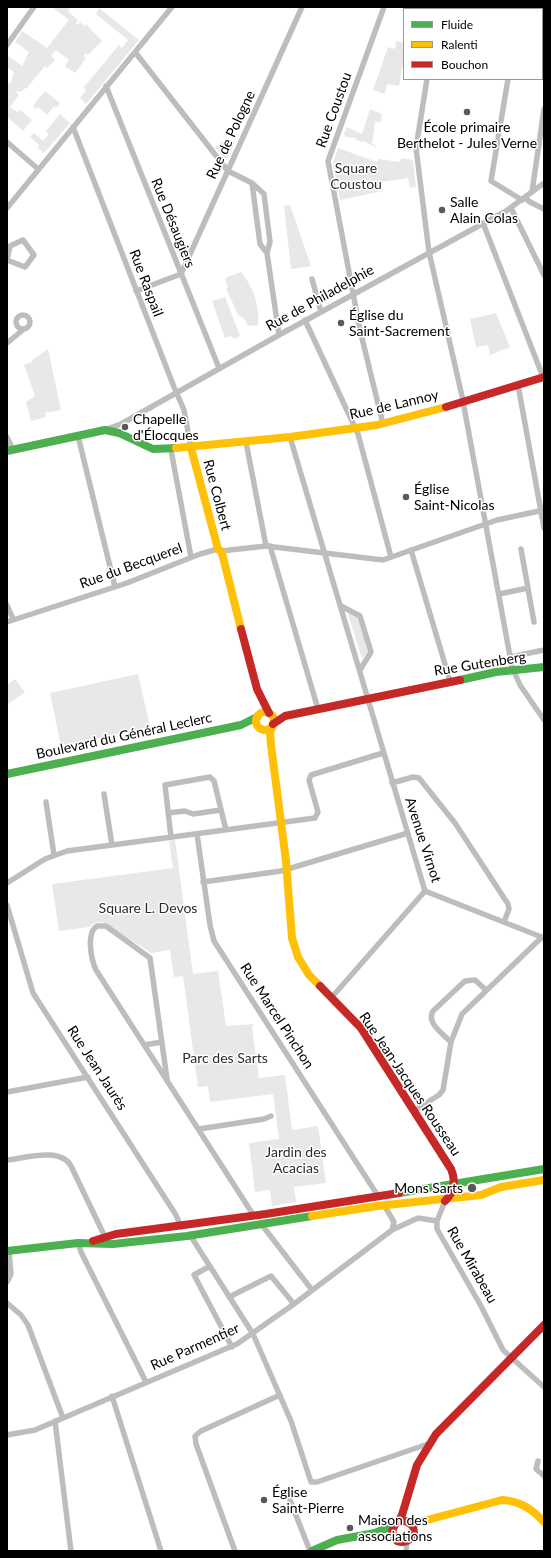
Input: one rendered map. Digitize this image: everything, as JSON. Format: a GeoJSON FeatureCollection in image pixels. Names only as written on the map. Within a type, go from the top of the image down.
{"type":"FeatureCollection","features":[{"type":"Feature","properties":{"kind":"street"},"geometry":{"type":"LineString","coordinates":[[7,45],[34,7]]}},
{"type":"Feature","properties":{"kind":"street"},"geometry":{"type":"LineString","coordinates":[[7,208],[172,7]]}},
{"type":"Feature","properties":{"kind":"street","name":"Rue de Pologne"},"geometry":{"type":"LineString","coordinates":[[181,274],[302,7]]}},
{"type":"Feature","properties":{"kind":"street","name":"Rue Coustou"},"geometry":{"type":"LineString","coordinates":[[383,424],[353,294],[328,161],[384,7]]}},
{"type":"Feature","properties":{"kind":"street"},"geometry":{"type":"LineString","coordinates":[[135,52],[228,171],[252,183],[264,194],[270,242],[266,253]]}},
{"type":"Feature","properties":{"kind":"street"},"geometry":{"type":"LineString","coordinates":[[427,80],[416,148],[429,252],[463,402],[512,670],[520,685],[544,720]]}},
{"type":"Feature","properties":{"kind":"street"},"geometry":{"type":"LineString","coordinates":[[508,80],[491,181],[544,209]]}},
{"type":"Feature","properties":{"kind":"street","name":"Rue Désaugiers"},"geometry":{"type":"LineString","coordinates":[[106,86],[219,368]]}},
{"type":"Feature","properties":{"kind":"street"},"geometry":{"type":"LineString","coordinates":[[532,192],[544,109]]}},
{"type":"Feature","properties":{"kind":"street","name":"Rue Raspail"},"geometry":{"type":"LineString","coordinates":[[73,127],[136,291],[184,410],[191,448]]}},
{"type":"Feature","properties":{"kind":"street"},"geometry":{"type":"LineString","coordinates":[[7,142],[38,169]]}},
{"type":"Feature","properties":{"kind":"street","name":"Rue de Philadelphie"},"geometry":{"type":"LineString","coordinates":[[105,430],[117,426],[279,334],[511,208],[544,182]]}},
{"type":"Feature","properties":{"kind":"street"},"geometry":{"type":"LineString","coordinates":[[252,183],[260,244],[266,253],[279,334]]}},
{"type":"Feature","properties":{"kind":"street"},"geometry":{"type":"LineString","coordinates":[[511,208],[544,275]]}},
{"type":"Feature","properties":{"kind":"street"},"geometry":{"type":"LineString","coordinates":[[483,223],[544,377]]}},
{"type":"Feature","properties":{"kind":"street"},"geometry":{"type":"LineString","coordinates":[[23,240],[34,255],[25,267],[7,260],[8,245],[23,240]]}},
{"type":"Feature","properties":{"kind":"street"},"geometry":{"type":"LineString","coordinates":[[136,291],[181,274]]}},
{"type":"Feature","properties":{"kind":"street"},"geometry":{"type":"LineString","coordinates":[[312,279],[321,312]]}},
{"type":"Feature","properties":{"kind":"street"},"geometry":{"type":"LineString","coordinates":[[305,320],[356,428],[391,557],[485,524],[511,516],[542,510]]}},
{"type":"Feature","properties":{"kind":"street"},"geometry":{"type":"LineString","coordinates":[[7,343],[24,329]]}},
{"type":"Feature","properties":{"kind":"street","name":"Rue de Lannoy"},"geometry":{"type":"LineString","coordinates":[[105,430],[128,438],[154,450],[171,450],[290,437],[383,424],[463,402],[544,377]]}},
{"type":"Feature","properties":{"kind":"street"},"geometry":{"type":"LineString","coordinates":[[518,385],[542,510],[544,528]]}},
{"type":"Feature","properties":{"kind":"street"},"geometry":{"type":"LineString","coordinates":[[7,437],[10,450],[105,430]]}},
{"type":"Feature","properties":{"kind":"street"},"geometry":{"type":"LineString","coordinates":[[78,436],[115,586]]}},
{"type":"Feature","properties":{"kind":"street","name":"Avenue Virnot"},"geometry":{"type":"LineString","coordinates":[[290,437],[360,670],[383,754],[425,891],[543,938]]}},
{"type":"Feature","properties":{"kind":"street"},"geometry":{"type":"LineString","coordinates":[[246,442],[268,546],[318,709]]}},
{"type":"Feature","properties":{"kind":"street","name":"Rue Colbert"},"geometry":{"type":"LineString","coordinates":[[191,448],[220,550]]}},
{"type":"Feature","properties":{"kind":"street"},"geometry":{"type":"LineString","coordinates":[[171,450],[191,558]]}},
{"type":"Feature","properties":{"kind":"street","name":"Rue du Becquerel"},"geometry":{"type":"LineString","coordinates":[[7,622],[115,586],[191,558],[220,550],[268,546],[383,560],[391,557]]}},
{"type":"Feature","properties":{"kind":"street"},"geometry":{"type":"LineString","coordinates":[[521,549],[534,622]]}},
{"type":"Feature","properties":{"kind":"street"},"geometry":{"type":"LineString","coordinates":[[220,550],[257,689],[263,704],[271,714],[273,724]]}},
{"type":"Feature","properties":{"kind":"street"},"geometry":{"type":"LineString","coordinates":[[411,550],[450,681]]}},
{"type":"Feature","properties":{"kind":"street"},"geometry":{"type":"LineString","coordinates":[[499,594],[528,588]]}},
{"type":"Feature","properties":{"kind":"street"},"geometry":{"type":"LineString","coordinates":[[7,605],[13,619]]}},
{"type":"Feature","properties":{"kind":"street"},"geometry":{"type":"LineString","coordinates":[[341,606],[360,616],[371,652],[360,670]]}},
{"type":"Feature","properties":{"kind":"street","name":"Rue Gutenberg"},"geometry":{"type":"LineString","coordinates":[[510,657],[544,650]]}},
{"type":"Feature","properties":{"kind":"street","name":"Rue Gutenberg"},"geometry":{"type":"LineString","coordinates":[[368,699],[450,681],[512,670],[544,667]]}},
{"type":"Feature","properties":{"kind":"street"},"geometry":{"type":"LineString","coordinates":[[257,689],[259,705],[257,717],[259,727],[268,729],[273,724],[288,715]]}},
{"type":"Feature","properties":{"kind":"street"},"geometry":{"type":"LineString","coordinates":[[257,717],[264,712],[288,715],[368,699]]}},
{"type":"Feature","properties":{"kind":"street","name":"Boulevard du Général Leclerc"},"geometry":{"type":"LineString","coordinates":[[9,774],[241,725],[257,717]]}},
{"type":"Feature","properties":{"kind":"street","name":"Rue Jean-Jacques Rousseau"},"geometry":{"type":"LineString","coordinates":[[273,724],[270,736],[287,870],[294,946],[303,966],[361,1028],[451,1168],[454,1176],[454,1183]]}},
{"type":"Feature","properties":{"kind":"street","name":"Boulevard du Général Leclerc"},"geometry":{"type":"LineString","coordinates":[[241,725],[259,727]]}},
{"type":"Feature","properties":{"kind":"street","name":"Rue Jean-Jacques Rousseau"},"geometry":{"type":"LineString","coordinates":[[259,727],[273,759]]}},
{"type":"Feature","properties":{"kind":"street"},"geometry":{"type":"LineString","coordinates":[[7,883],[54,855],[73,850],[317,817],[318,812],[309,780],[311,776],[383,754]]}},
{"type":"Feature","properties":{"kind":"street"},"geometry":{"type":"LineString","coordinates":[[171,837],[164,787],[166,784],[210,777],[214,781],[226,830]]}},
{"type":"Feature","properties":{"kind":"street"},"geometry":{"type":"LineString","coordinates":[[392,783],[413,777],[419,778],[450,815],[507,903],[509,909],[504,922]]}},
{"type":"Feature","properties":{"kind":"street"},"geometry":{"type":"LineString","coordinates":[[104,794],[112,845]]}},
{"type":"Feature","properties":{"kind":"street"},"geometry":{"type":"LineString","coordinates":[[46,802],[54,855]]}},
{"type":"Feature","properties":{"kind":"street"},"geometry":{"type":"LineString","coordinates":[[168,813],[185,811],[193,814],[221,810]]}},
{"type":"Feature","properties":{"kind":"street","name":"Rue Marcel Pinchon"},"geometry":{"type":"LineString","coordinates":[[197,834],[203,882],[214,941],[378,1196]]}},
{"type":"Feature","properties":{"kind":"street"},"geometry":{"type":"LineString","coordinates":[[203,882],[287,870],[408,834]]}},
{"type":"Feature","properties":{"kind":"street"},"geometry":{"type":"LineString","coordinates":[[332,997],[425,891]]}},
{"type":"Feature","properties":{"kind":"street","name":"Rue Jean Jaurès"},"geometry":{"type":"LineString","coordinates":[[7,905],[31,989],[253,1334],[280,1395],[310,1482],[317,1482],[428,1444]]}},
{"type":"Feature","properties":{"kind":"street"},"geometry":{"type":"LineString","coordinates":[[167,1079],[150,958],[106,926],[98,925],[92,930],[90,936],[95,968],[254,1216],[312,1290]]}},
{"type":"Feature","properties":{"kind":"street"},"geometry":{"type":"LineString","coordinates":[[414,1111],[439,1095],[443,1090],[451,1042],[462,1014],[543,938]]}},
{"type":"Feature","properties":{"kind":"street"},"geometry":{"type":"LineString","coordinates":[[451,1042],[432,1022],[431,1017],[433,1011],[465,981],[475,980],[486,990]]}},
{"type":"Feature","properties":{"kind":"street"},"geometry":{"type":"LineString","coordinates":[[144,1045],[162,1042]]}},
{"type":"Feature","properties":{"kind":"street"},"geometry":{"type":"LineString","coordinates":[[7,1092],[88,1076]]}},
{"type":"Feature","properties":{"kind":"street"},"geometry":{"type":"LineString","coordinates":[[199,1129],[264,1119],[270,1116]]}},
{"type":"Feature","properties":{"kind":"street"},"geometry":{"type":"LineString","coordinates":[[7,1160],[53,1155],[66,1158],[72,1166],[105,1237]]}},
{"type":"Feature","properties":{"kind":"street"},"geometry":{"type":"LineString","coordinates":[[7,1282],[12,1274],[8,1251],[78,1243],[105,1237],[254,1216],[544,1169]]}},
{"type":"Feature","properties":{"kind":"street"},"geometry":{"type":"LineString","coordinates":[[78,1243],[113,1244],[262,1225],[384,1205],[445,1201],[476,1196],[501,1187],[544,1180]]}},
{"type":"Feature","properties":{"kind":"street"},"geometry":{"type":"LineString","coordinates":[[445,1201],[450,1195],[454,1183]]}},
{"type":"Feature","properties":{"kind":"street"},"geometry":{"type":"LineString","coordinates":[[378,1196],[394,1222],[392,1230]]}},
{"type":"Feature","properties":{"kind":"street","name":"Rue Mirabeau"},"geometry":{"type":"LineString","coordinates":[[445,1201],[437,1221],[437,1229],[481,1306],[500,1346],[511,1358],[544,1387]]}},
{"type":"Feature","properties":{"kind":"street","name":"Rue Parmentier"},"geometry":{"type":"LineString","coordinates":[[7,1436],[31,1431],[232,1347],[253,1334],[392,1230],[418,1218],[437,1221]]}},
{"type":"Feature","properties":{"kind":"street"},"geometry":{"type":"LineString","coordinates":[[78,1243],[81,1252],[146,1382]]}},
{"type":"Feature","properties":{"kind":"street"},"geometry":{"type":"LineString","coordinates":[[210,1266],[194,1275],[232,1347]]}},
{"type":"Feature","properties":{"kind":"street"},"geometry":{"type":"LineString","coordinates":[[229,1297],[271,1276],[294,1304]]}},
{"type":"Feature","properties":{"kind":"street"},"geometry":{"type":"LineString","coordinates":[[7,1303],[21,1315],[28,1325],[63,1418]]}},
{"type":"Feature","properties":{"kind":"street"},"geometry":{"type":"LineString","coordinates":[[393,1537],[392,1530],[402,1515],[413,1477],[428,1444],[442,1427],[544,1325]]}},
{"type":"Feature","properties":{"kind":"street"},"geometry":{"type":"LineString","coordinates":[[235,1551],[196,1444],[195,1436],[201,1431],[280,1395]]}},
{"type":"Feature","properties":{"kind":"street"},"geometry":{"type":"LineString","coordinates":[[112,1396],[161,1551]]}},
{"type":"Feature","properties":{"kind":"street"},"geometry":{"type":"LineString","coordinates":[[55,1421],[72,1551]]}},
{"type":"Feature","properties":{"kind":"street"},"geometry":{"type":"LineString","coordinates":[[414,1535],[408,1510],[421,1457]]}},
{"type":"Feature","properties":{"kind":"street"},"geometry":{"type":"LineString","coordinates":[[538,1461],[536,1469],[544,1476]]}},
{"type":"Feature","properties":{"kind":"street"},"geometry":{"type":"LineString","coordinates":[[290,1500],[311,1551],[337,1540],[386,1529],[404,1520],[410,1523],[448,1515],[490,1502],[506,1500],[528,1507],[544,1522]]}},
{"type":"Feature","properties":{"kind":"street"},"geometry":{"type":"LineString","coordinates":[[364,1535],[389,1535],[399,1542],[406,1542],[421,1528],[448,1515]]}},
{"type":"Feature","properties":{"kind":"street"},"geometry":{"type":"LineString","coordinates":[[406,1542],[406,1551]]}},
{"type":"Feature","properties":{"kind":"green space"},"geometry":{"type":"Polygon","coordinates":[[[52,7],[70,7],[68,11],[78,20],[76,23],[78,25],[80,22],[84,26],[86,24],[102,41],[88,55],[85,53],[84,56],[86,58],[75,73],[65,66],[69,60],[56,50],[51,56],[55,60],[47,68],[45,66],[26,89],[25,88],[21,92],[16,92],[19,95],[10,107],[17,112],[20,110],[32,120],[23,131],[7,117],[7,85],[11,82],[14,72],[7,67],[7,55],[22,66],[29,52],[15,42],[22,31],[47,48],[69,20],[52,7]]]}},
{"type":"Feature","properties":{"kind":"green space"},"geometry":{"type":"Polygon","coordinates":[[[99,8],[139,40],[86,104],[80,98],[86,90],[83,88],[119,45],[122,48],[128,40],[96,14],[99,8]]]}},
{"type":"Feature","properties":{"kind":"green space"},"geometry":{"type":"Polygon","coordinates":[[[396,41],[403,43],[403,64],[399,86],[387,84],[385,94],[373,90],[388,47],[395,49],[396,41]]]}},
{"type":"Feature","properties":{"kind":"green space"},"geometry":{"type":"Polygon","coordinates":[[[45,91],[60,103],[56,108],[54,106],[47,115],[38,107],[36,109],[33,106],[45,91]]]}},
{"type":"Feature","properties":{"kind":"green space"},"geometry":{"type":"Polygon","coordinates":[[[370,109],[381,114],[382,113],[381,122],[375,122],[372,144],[376,147],[363,141],[356,140],[356,138],[346,137],[344,134],[347,127],[362,134],[370,109]]]}},
{"type":"Feature","properties":{"kind":"green space"},"geometry":{"type":"Polygon","coordinates":[[[60,114],[70,123],[44,153],[38,148],[39,145],[30,137],[34,133],[43,141],[49,134],[46,131],[60,114]]]}},
{"type":"Feature","properties":{"kind":"green space"},"geometry":{"type":"Polygon","coordinates":[[[227,138],[235,142],[228,158],[224,158],[215,147],[227,138]]]}},
{"type":"Feature","properties":{"kind":"green space","name":"Square Coustou"},"geometry":{"type":"Polygon","coordinates":[[[338,148],[377,162],[379,159],[399,162],[402,158],[413,160],[416,187],[410,188],[408,178],[381,182],[383,191],[340,200],[333,163],[338,148]]]}},
{"type":"Feature","properties":{"kind":"green space"},"geometry":{"type":"Polygon","coordinates":[[[290,205],[311,266],[291,269],[284,206],[290,205]]]}},
{"type":"Feature","properties":{"kind":"green space"},"geometry":{"type":"Polygon","coordinates":[[[241,272],[255,297],[258,311],[258,325],[248,326],[244,319],[238,315],[226,288],[228,288],[225,278],[241,272]]]}},
{"type":"Feature","properties":{"kind":"green space"},"geometry":{"type":"Polygon","coordinates":[[[225,297],[240,336],[234,339],[231,336],[225,338],[212,301],[225,297]]]}},
{"type":"Feature","properties":{"kind":"green space"},"geometry":{"type":"Polygon","coordinates":[[[496,313],[510,347],[490,355],[488,345],[476,347],[470,319],[496,313]]]}},
{"type":"Feature","properties":{"kind":"green space"},"geometry":{"type":"Polygon","coordinates":[[[48,349],[61,410],[45,413],[46,417],[31,421],[26,402],[35,396],[24,365],[32,362],[32,360],[48,349]]]}},
{"type":"Feature","properties":{"kind":"green space"},"geometry":{"type":"Polygon","coordinates":[[[348,614],[358,618],[368,651],[362,659],[348,614]]]}},
{"type":"Feature","properties":{"kind":"green space"},"geometry":{"type":"Polygon","coordinates":[[[138,674],[150,727],[61,746],[50,693],[138,674]]]}},
{"type":"Feature","properties":{"kind":"green space"},"geometry":{"type":"Polygon","coordinates":[[[15,679],[25,692],[7,705],[7,685],[15,679]]]}},
{"type":"Feature","properties":{"kind":"green space"},"geometry":{"type":"Polygon","coordinates":[[[175,840],[193,974],[218,971],[226,1026],[254,1024],[252,1027],[259,1078],[285,1075],[292,1130],[318,1126],[326,1183],[294,1187],[296,1202],[272,1206],[270,1190],[255,1192],[249,1143],[279,1139],[273,1094],[210,1102],[208,1086],[198,1087],[183,976],[174,977],[170,950],[151,953],[103,922],[94,923],[89,927],[59,931],[52,884],[173,868],[169,841],[175,840]]]}},
{"type":"Feature","properties":{"kind":"traffic: fast"},"geometry":{"type":"LineString","coordinates":[[7,451],[105,430],[119,433],[153,449],[176,448]]}},
{"type":"Feature","properties":{"kind":"traffic: fast"},"geometry":{"type":"LineString","coordinates":[[460,680],[496,672],[544,667]]}},
{"type":"Feature","properties":{"kind":"traffic: fast"},"geometry":{"type":"LineString","coordinates":[[7,774],[241,725],[257,717]]}},
{"type":"Feature","properties":{"kind":"traffic: fast"},"geometry":{"type":"LineString","coordinates":[[399,1193],[544,1169]]}},
{"type":"Feature","properties":{"kind":"traffic: fast"},"geometry":{"type":"LineString","coordinates":[[7,1251],[78,1243],[113,1244],[187,1236],[312,1216]]}},
{"type":"Feature","properties":{"kind":"traffic: fast"},"geometry":{"type":"LineString","coordinates":[[312,1551],[337,1540],[375,1533],[394,1525]]}},
{"type":"Feature","properties":{"kind":"traffic: slow"},"geometry":{"type":"LineString","coordinates":[[176,448],[290,437],[377,425],[446,407]]}},
{"type":"Feature","properties":{"kind":"traffic: slow"},"geometry":{"type":"LineString","coordinates":[[191,448],[218,549],[221,551],[223,557],[241,629]]}},
{"type":"Feature","properties":{"kind":"traffic: slow"},"geometry":{"type":"LineString","coordinates":[[265,712],[271,715],[274,721],[271,727],[265,730],[259,727],[256,721],[259,715],[265,712]]}},
{"type":"Feature","properties":{"kind":"traffic: slow"},"geometry":{"type":"LineString","coordinates":[[273,725],[270,733],[271,745],[286,861],[292,938],[298,957],[309,975],[320,986]]}},
{"type":"Feature","properties":{"kind":"traffic: slow"},"geometry":{"type":"LineString","coordinates":[[312,1216],[377,1206],[481,1195],[501,1187],[544,1180]]}},
{"type":"Feature","properties":{"kind":"traffic: slow"},"geometry":{"type":"LineString","coordinates":[[412,1524],[502,1500],[525,1506],[544,1522]]}},
{"type":"Feature","properties":{"kind":"traffic: jam"},"geometry":{"type":"LineString","coordinates":[[446,407],[544,377]]}},
{"type":"Feature","properties":{"kind":"traffic: jam"},"geometry":{"type":"LineString","coordinates":[[241,629],[257,689],[269,713]]}},
{"type":"Feature","properties":{"kind":"traffic: jam"},"geometry":{"type":"LineString","coordinates":[[273,724],[285,716],[460,680]]}},
{"type":"Feature","properties":{"kind":"traffic: jam"},"geometry":{"type":"LineString","coordinates":[[320,986],[361,1028],[451,1169],[454,1182],[452,1190],[445,1201]]}},
{"type":"Feature","properties":{"kind":"traffic: jam"},"geometry":{"type":"LineString","coordinates":[[93,1241],[116,1234],[266,1214],[399,1193]]}},
{"type":"Feature","properties":{"kind":"traffic: jam"},"geometry":{"type":"LineString","coordinates":[[397,1522],[406,1521],[413,1526],[414,1533],[407,1541],[397,1541],[392,1532],[396,1523],[402,1515],[417,1465],[436,1434],[544,1325]]}},
{"type":"Feature","properties":{"kind":"place","name":"École primaire Berthelot - Jules Verne"},"geometry":{"type":"Point","coordinates":[467,112]}},
{"type":"Feature","properties":{"kind":"place","name":"Salle Alain Colas"},"geometry":{"type":"Point","coordinates":[442,210]}},
{"type":"Feature","properties":{"kind":"place","name":"Église du Saint-Sacrement"},"geometry":{"type":"Point","coordinates":[341,323]}},
{"type":"Feature","properties":{"kind":"place","name":"Chapelle d'Élocques"},"geometry":{"type":"Point","coordinates":[125,427]}},
{"type":"Feature","properties":{"kind":"place","name":"Église Saint-Nicolas"},"geometry":{"type":"Point","coordinates":[406,497]}},
{"type":"Feature","properties":{"kind":"place","name":"Mons Sarts"},"geometry":{"type":"Point","coordinates":[472,1188]}},
{"type":"Feature","properties":{"kind":"place","name":"Église Saint-Pierre"},"geometry":{"type":"Point","coordinates":[264,1500]}},
{"type":"Feature","properties":{"kind":"place","name":"Maison des associations"},"geometry":{"type":"Point","coordinates":[350,1528]}},
{"type":"Feature","properties":{"kind":"park label","name":"Square L. Devos"},"geometry":{"type":"Point","coordinates":[148,908]}},
{"type":"Feature","properties":{"kind":"park label","name":"Parc des Sarts"},"geometry":{"type":"Point","coordinates":[225,1058]}},
{"type":"Feature","properties":{"kind":"park label","name":"Jardin des Acacias"},"geometry":{"type":"Point","coordinates":[296,1160]}}]}
